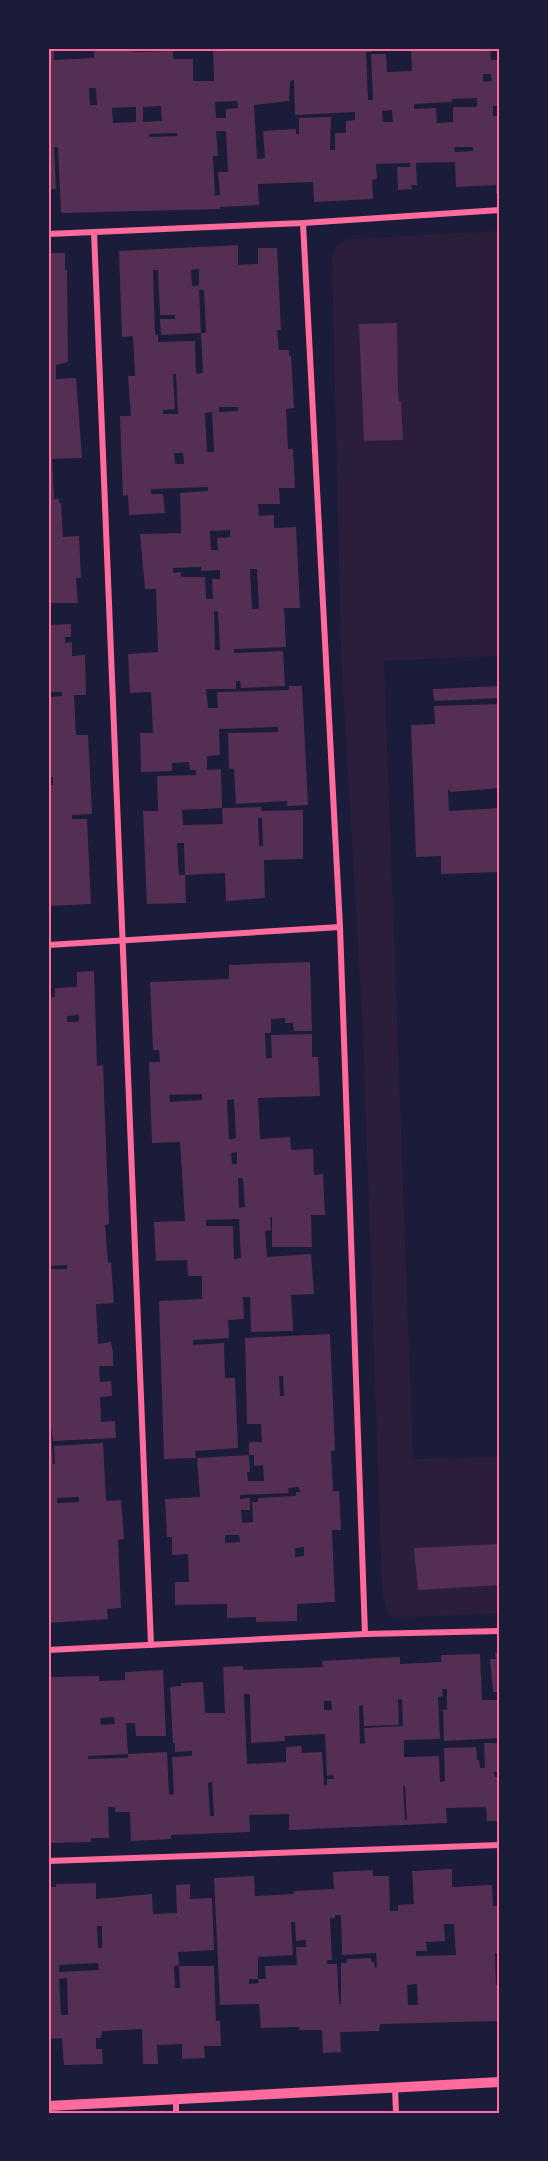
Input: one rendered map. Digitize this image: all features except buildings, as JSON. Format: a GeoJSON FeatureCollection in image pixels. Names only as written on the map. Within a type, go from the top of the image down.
{"type":"FeatureCollection","features":[{"type":"Feature","properties":{"kind":"street"},"geometry":{"type":"LineString","coordinates":[[48,234],[303,223],[500,210]]}},
{"type":"Feature","properties":{"kind":"street"},"geometry":{"type":"LineString","coordinates":[[303,223],[340,927],[365,1634]]}},
{"type":"Feature","properties":{"kind":"street"},"geometry":{"type":"LineString","coordinates":[[94,232],[151,1645]]}},
{"type":"Feature","properties":{"kind":"street"},"geometry":{"type":"LineString","coordinates":[[48,945],[340,927]]}},
{"type":"Feature","properties":{"kind":"street"},"geometry":{"type":"LineString","coordinates":[[48,1650],[365,1634],[500,1631]]}},
{"type":"Feature","properties":{"kind":"street"},"geometry":{"type":"LineString","coordinates":[[48,1861],[500,1845]]}},
{"type":"Feature","properties":{"kind":"street"},"geometry":{"type":"LineString","coordinates":[[48,2106],[500,2082]]}},
{"type":"Feature","properties":{"kind":"street"},"geometry":{"type":"LineString","coordinates":[[395,2087],[396,2113]]}},
{"type":"Feature","properties":{"kind":"street"},"geometry":{"type":"LineString","coordinates":[[176,2099],[176,2113]]}},
{"type":"Feature","properties":{"kind":"shaded area"},"geometry":{"type":"Polygon","coordinates":[[[500,231],[500,656],[384,661],[413,1459],[500,1457],[500,1613],[393,1618],[386,1608],[382,1588],[363,1033],[341,653],[332,259],[336,245],[349,239],[500,231]]]}}]}
